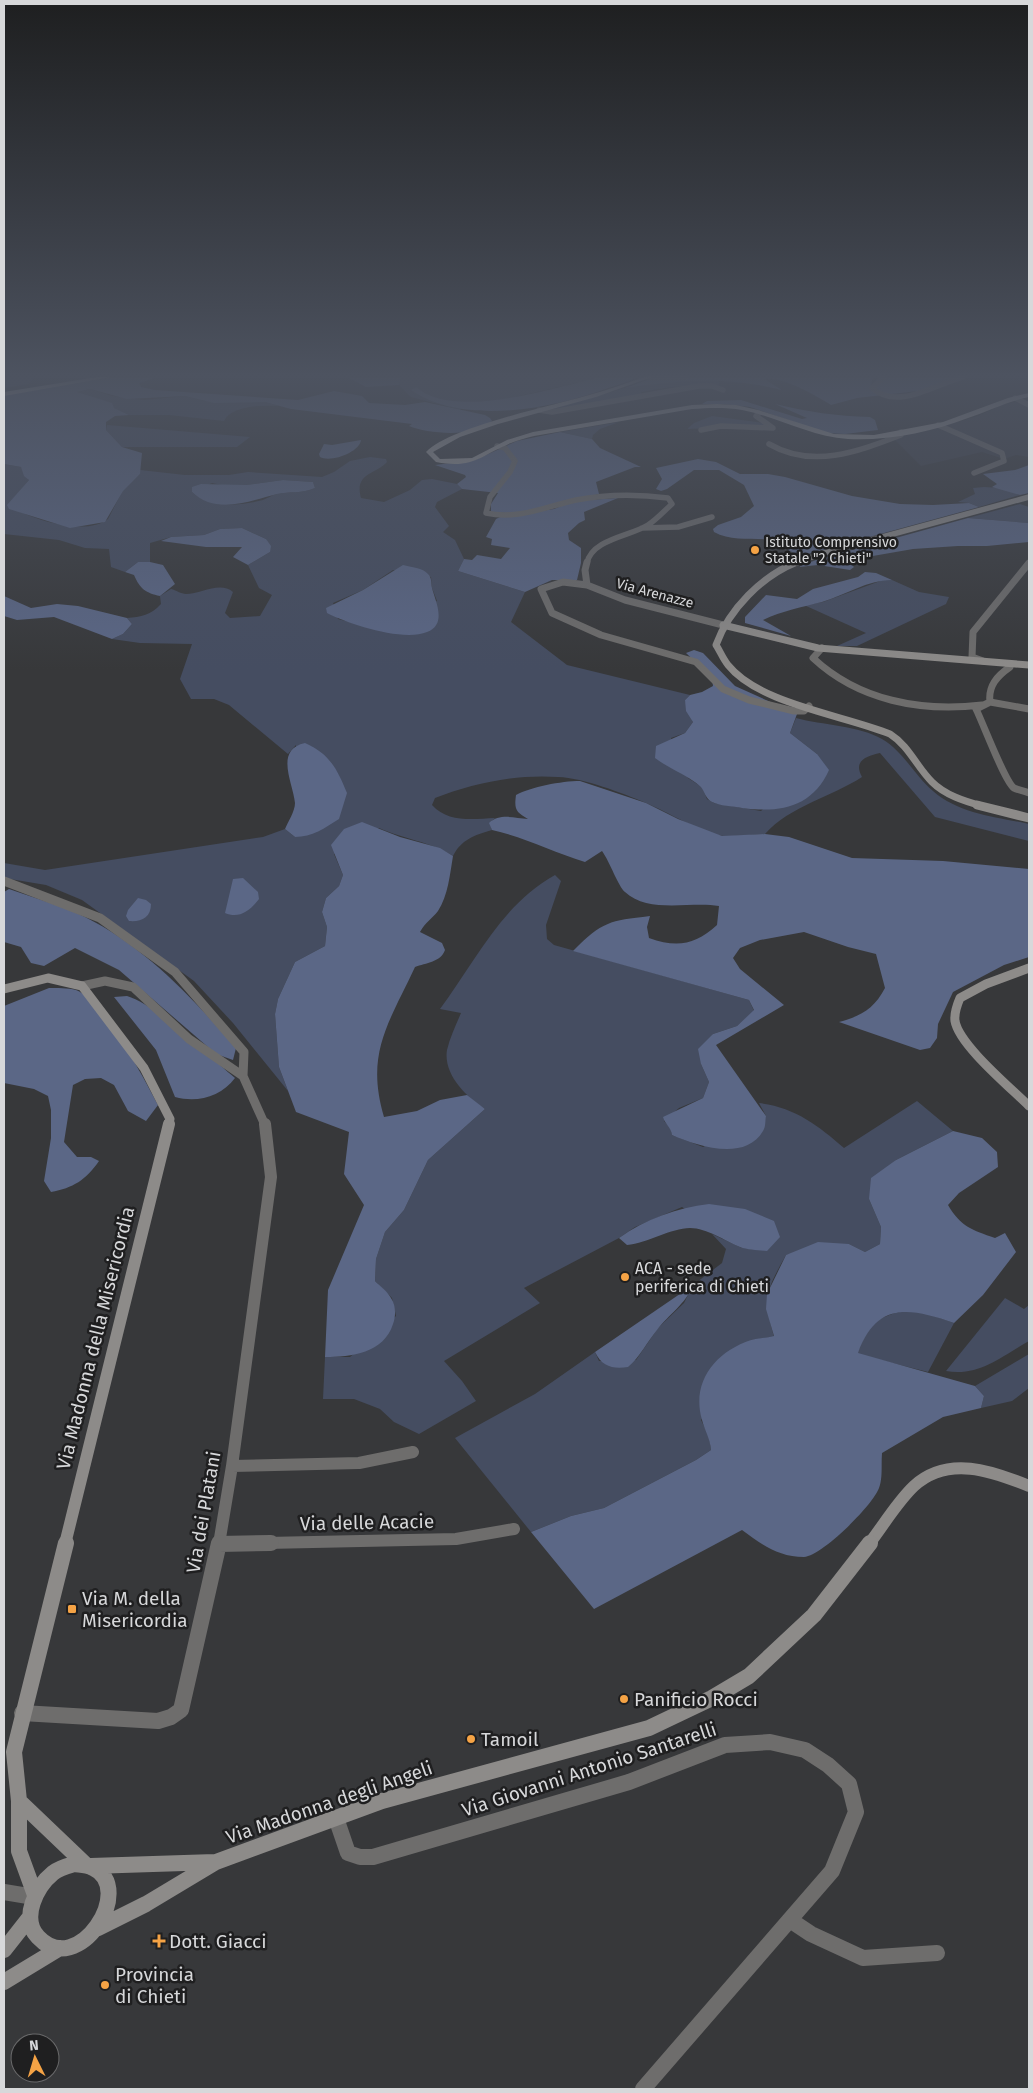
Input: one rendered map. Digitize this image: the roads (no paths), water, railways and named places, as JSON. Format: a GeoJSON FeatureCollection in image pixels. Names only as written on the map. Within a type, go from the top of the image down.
{"type":"FeatureCollection","features":[{"type":"Feature","properties":{"kind":"main road"},"geometry":{"type":"LineString","coordinates":[[1029,497],[824,553],[781,569],[766,580],[723,625],[716,645],[721,657],[737,676],[762,691],[880,729],[893,736],[932,782],[943,790],[979,804],[1029,818]]}},
{"type":"Feature","properties":{"kind":"main road","name":"Via Arenazze"},"geometry":{"type":"LineString","coordinates":[[723,625],[822,648],[1029,666]]}},
{"type":"Feature","properties":{"kind":"main road"},"geometry":{"type":"LineString","coordinates":[[1029,968],[986,984],[960,998],[955,1010],[955,1023],[976,1053],[1029,1106]]}},
{"type":"Feature","properties":{"kind":"main road"},"geometry":{"type":"LineString","coordinates":[[4,989],[48,978],[82,986]]}},
{"type":"Feature","properties":{"kind":"main road","name":"Via Madonna della Misericordia"},"geometry":{"type":"LineString","coordinates":[[34,1896],[19,1851],[19,1801],[14,1777],[14,1752],[22,1713],[170,1119],[144,1068],[82,986]]}},
{"type":"Feature","properties":{"kind":"main road","name":"Via Madonna degli Angeli"},"geometry":{"type":"LineString","coordinates":[[216,1862],[382,1801],[649,1728],[712,1698],[749,1676],[814,1615],[914,1486],[939,1471],[964,1467],[994,1472],[1029,1486]]}},
{"type":"Feature","properties":{"kind":"main road"},"geometry":{"type":"LineString","coordinates":[[19,1801],[88,1865],[101,1873],[108,1889],[108,1906],[98,1928]]}},
{"type":"Feature","properties":{"kind":"main road"},"geometry":{"type":"LineString","coordinates":[[4,1950],[30,1917],[34,1896],[54,1872],[74,1864],[216,1862]]}},
{"type":"Feature","properties":{"kind":"main road"},"geometry":{"type":"LineString","coordinates":[[4,1982],[60,1948],[77,1944],[98,1928],[146,1904],[216,1862]]}},
{"type":"Feature","properties":{"kind":"main road"},"geometry":{"type":"LineString","coordinates":[[30,1917],[35,1933],[42,1941],[60,1948]]}},
{"type":"Feature","properties":{"kind":"street"},"geometry":{"type":"LineString","coordinates":[[508,475],[490,498],[486,513],[496,516],[523,515],[552,509],[570,502],[620,493],[638,493],[668,498],[672,504],[642,528],[616,538],[591,553],[583,571],[587,585]]}},
{"type":"Feature","properties":{"kind":"street"},"geometry":{"type":"LineString","coordinates":[[642,528],[662,530],[689,526],[712,517]]}},
{"type":"Feature","properties":{"kind":"street"},"geometry":{"type":"LineString","coordinates":[[984,662],[972,657],[973,632],[1029,563]]}},
{"type":"Feature","properties":{"kind":"street","name":"Via Arenazze"},"geometry":{"type":"LineString","coordinates":[[723,625],[625,600],[587,585],[569,581],[551,582],[541,589],[552,613],[601,635],[696,662],[724,689],[749,700],[794,711],[804,711],[809,706]]}},
{"type":"Feature","properties":{"kind":"street"},"geometry":{"type":"LineString","coordinates":[[822,648],[812,658],[819,665],[857,690],[914,704],[947,708],[986,704],[1029,709]]}},
{"type":"Feature","properties":{"kind":"street"},"geometry":{"type":"LineString","coordinates":[[1010,664],[1010,667],[997,675],[986,704],[976,709],[990,737],[1006,780],[1014,788],[1029,793]]}},
{"type":"Feature","properties":{"kind":"street"},"geometry":{"type":"LineString","coordinates":[[4,881],[100,918],[174,972],[244,1052],[244,1076]]}},
{"type":"Feature","properties":{"kind":"street"},"geometry":{"type":"LineString","coordinates":[[82,986],[105,981],[133,987],[189,1039],[244,1076]]}},
{"type":"Feature","properties":{"kind":"street","name":"Via dei Platani"},"geometry":{"type":"LineString","coordinates":[[22,1713],[158,1721],[171,1718],[181,1710],[219,1544],[232,1466],[271,1177],[265,1125],[244,1076]]}},
{"type":"Feature","properties":{"kind":"street"},"geometry":{"type":"LineString","coordinates":[[232,1466],[359,1463],[413,1452]]}},
{"type":"Feature","properties":{"kind":"street","name":"Via delle Acacie"},"geometry":{"type":"LineString","coordinates":[[219,1544],[456,1539],[514,1530]]}},
{"type":"Feature","properties":{"kind":"street","name":"Via Giovanni Antonio Santarelli"},"geometry":{"type":"LineString","coordinates":[[336,1818],[348,1853],[360,1857],[373,1857],[629,1782],[725,1745],[770,1742],[804,1750],[828,1765],[849,1784],[856,1812],[832,1871],[643,2089]]}},
{"type":"Feature","properties":{"kind":"street"},"geometry":{"type":"LineString","coordinates":[[4,1892],[34,1896]]}},
{"type":"Feature","properties":{"kind":"street"},"geometry":{"type":"LineString","coordinates":[[790,1920],[811,1934],[862,1958],[937,1953]]}},
{"type":"Feature","properties":{"kind":"place","name":"Istituto Comprensivo Statale \"2 Chieti\""},"geometry":{"type":"Point","coordinates":[755,550]}},
{"type":"Feature","properties":{"kind":"place","name":"ACA - sede periferica di Chieti"},"geometry":{"type":"Point","coordinates":[625,1277]}},
{"type":"Feature","properties":{"kind":"place","name":"Via M. della Misericordia"},"geometry":{"type":"Point","coordinates":[72,1609]}},
{"type":"Feature","properties":{"kind":"place","name":"Panificio Rocci"},"geometry":{"type":"Point","coordinates":[624,1699]}},
{"type":"Feature","properties":{"kind":"place","name":"Tamoil"},"geometry":{"type":"Point","coordinates":[471,1739]}},
{"type":"Feature","properties":{"kind":"place","name":"Dott. Giacci"},"geometry":{"type":"Point","coordinates":[159,1941]}},
{"type":"Feature","properties":{"kind":"place","name":"Provincia di Chieti"},"geometry":{"type":"Point","coordinates":[105,1985]}}]}
